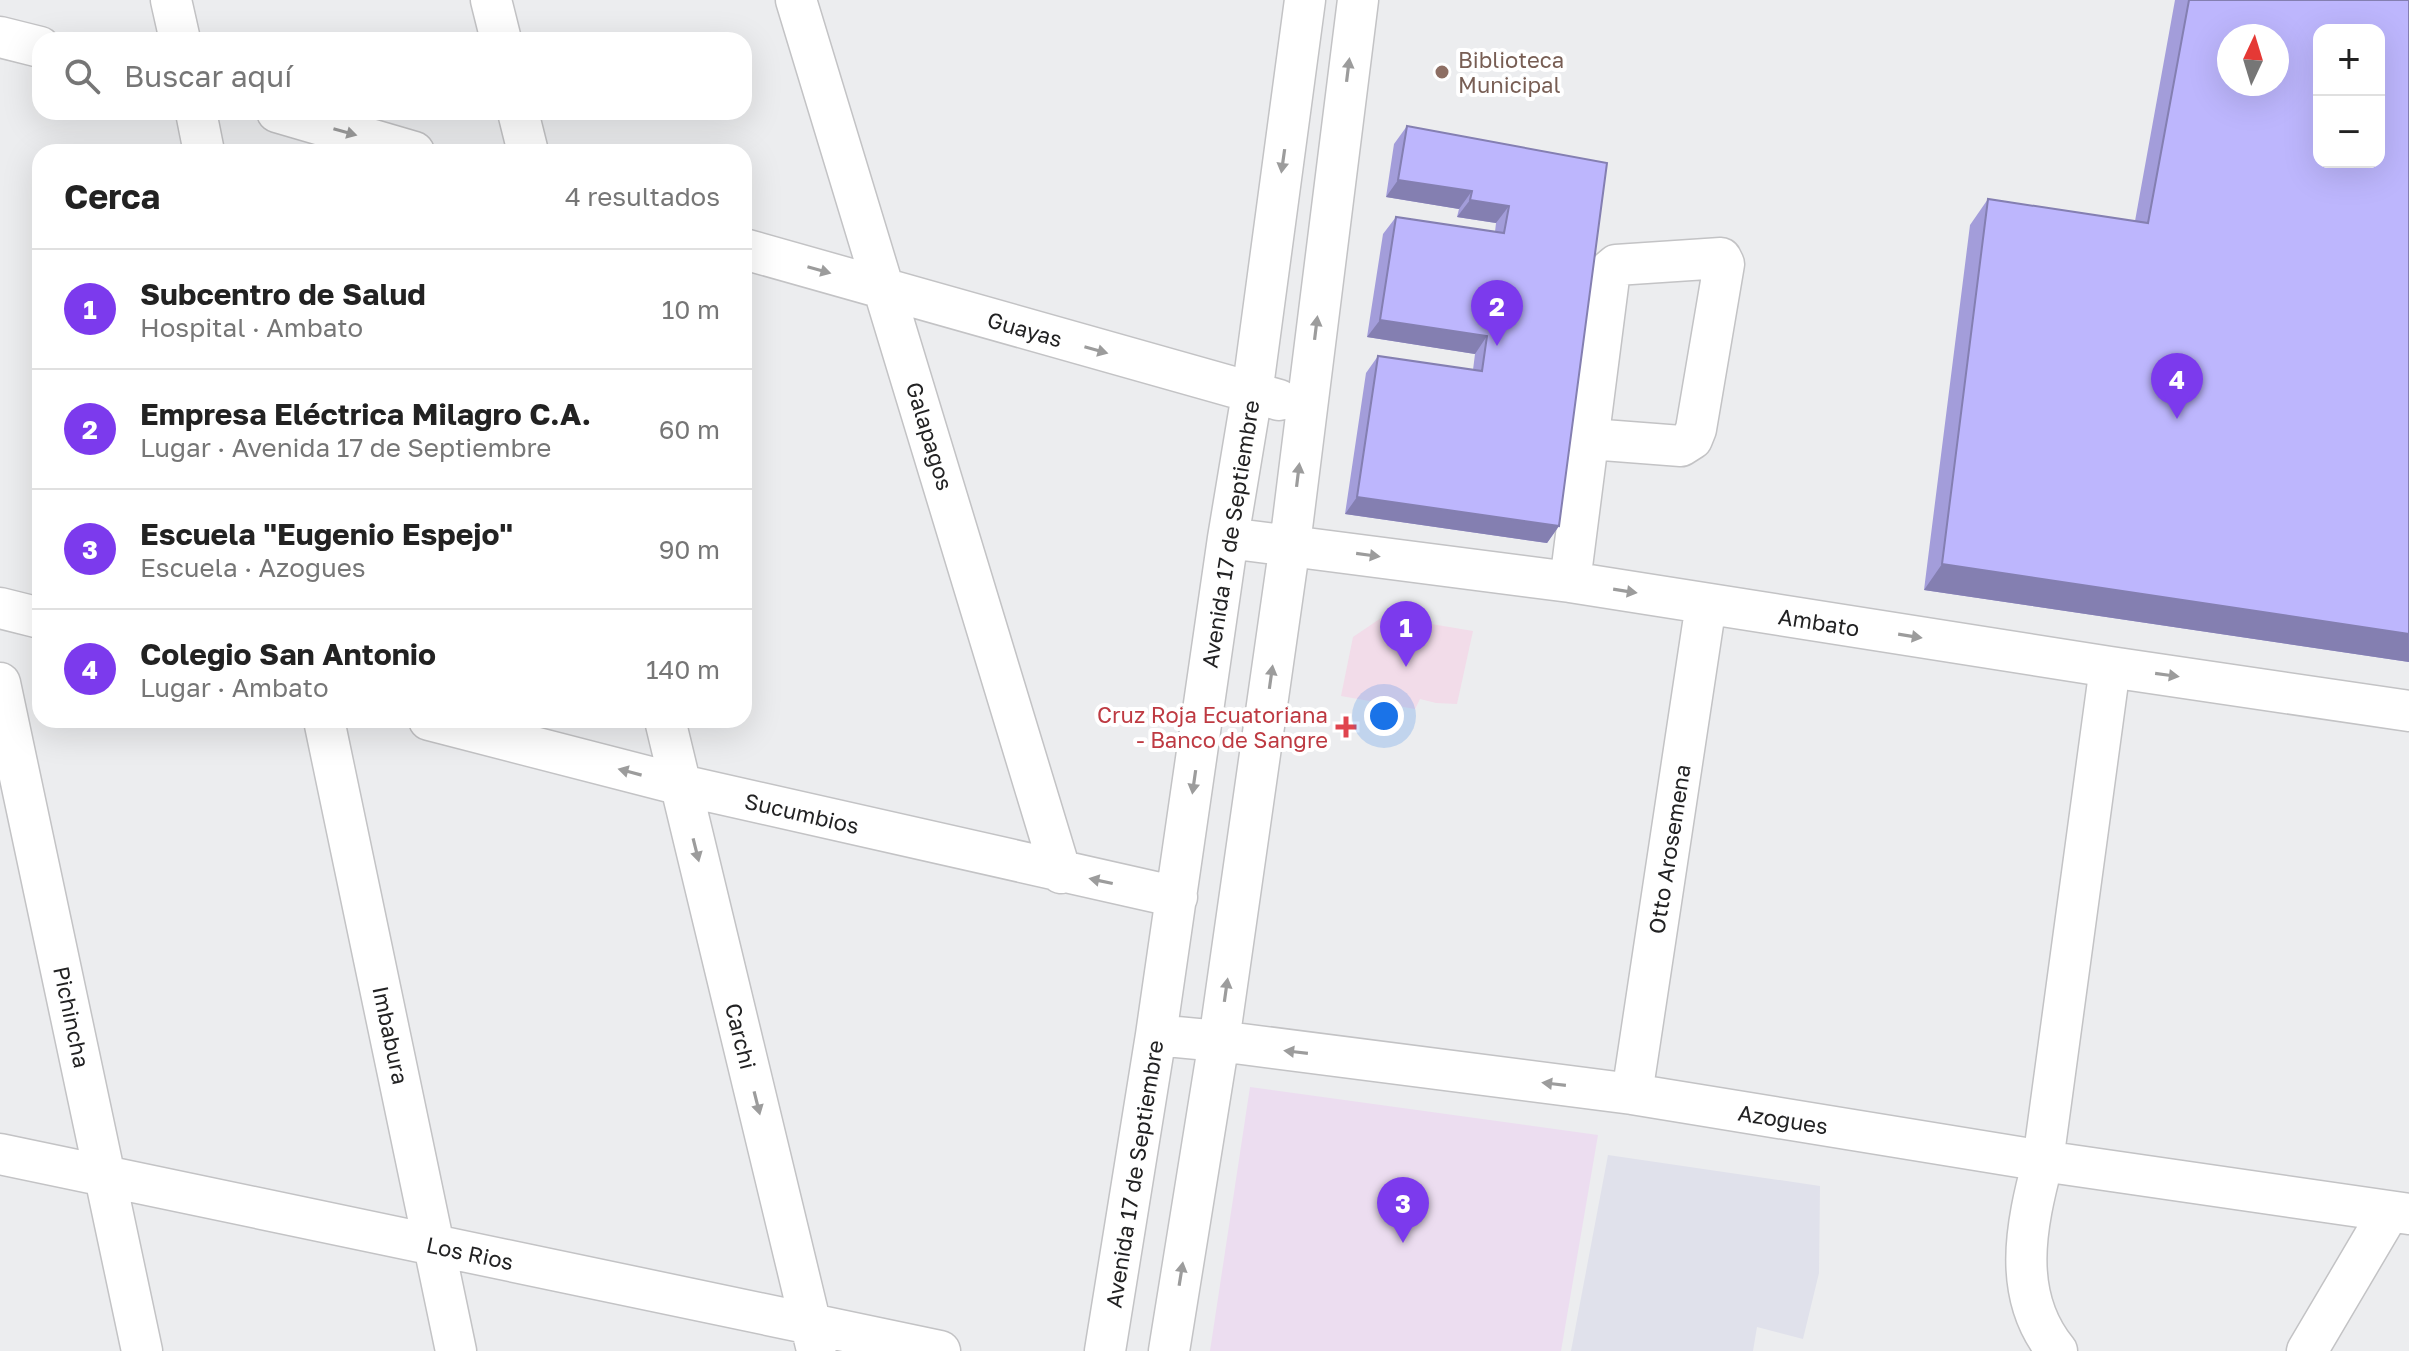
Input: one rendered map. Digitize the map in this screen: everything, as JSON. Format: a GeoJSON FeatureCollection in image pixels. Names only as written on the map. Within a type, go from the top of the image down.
{"type":"FeatureCollection","features":[{"type":"Feature","properties":{"kind":"street"},"geometry":{"type":"LineString","coordinates":[[171,0],[178,32]]}},
{"type":"Feature","properties":{"kind":"street"},"geometry":{"type":"LineString","coordinates":[[491,0],[499,32]]}},
{"type":"Feature","properties":{"kind":"street","name":"Galapagos"},"geometry":{"type":"LineString","coordinates":[[796,0],[1061,873]]}},
{"type":"Feature","properties":{"kind":"street","name":"Avenida 17 de Septiembre"},"geometry":{"type":"LineString","coordinates":[[1105,1351],[1156,1035],[1228,538],[1252,394],[1305,0]]}},
{"type":"Feature","properties":{"kind":"street"},"geometry":{"type":"LineString","coordinates":[[1169,1351],[1219,1041],[1290,544],[1358,0]]}},
{"type":"Feature","properties":{"kind":"street"},"geometry":{"type":"LineString","coordinates":[[0,37],[32,45]]}},
{"type":"Feature","properties":{"kind":"street"},"geometry":{"type":"LineString","coordinates":[[198,120],[202,144]]}},
{"type":"Feature","properties":{"kind":"street"},"geometry":{"type":"LineString","coordinates":[[304,120],[387,144]]}},
{"type":"Feature","properties":{"kind":"street"},"geometry":{"type":"LineString","coordinates":[[520,120],[526,144]]}},
{"type":"Feature","properties":{"kind":"street","name":"Guayas"},"geometry":{"type":"LineString","coordinates":[[752,251],[1252,394],[1306,406]]}},
{"type":"Feature","properties":{"kind":"street"},"geometry":{"type":"LineString","coordinates":[[1570,582],[1610,270],[1616,265],[1721,258],[1724,264],[1692,439],[1681,446],[1590,439]]}},
{"type":"Feature","properties":{"kind":"street","name":"Ambato"},"geometry":{"type":"LineString","coordinates":[[1228,538],[1570,582],[2409,711]]}},
{"type":"Feature","properties":{"kind":"street","name":"Otto Arosemena"},"geometry":{"type":"LineString","coordinates":[[1632,1094],[1706,604]]}},
{"type":"Feature","properties":{"kind":"street"},"geometry":{"type":"LineString","coordinates":[[0,608],[32,616]]}},
{"type":"Feature","properties":{"kind":"street"},"geometry":{"type":"LineString","coordinates":[[2057,1351],[2042,1333],[2027,1289],[2029,1217],[2043,1161],[2110,667]]}},
{"type":"Feature","properties":{"kind":"street","name":"Pichincha"},"geometry":{"type":"LineString","coordinates":[[0,683],[142,1351]]}},
{"type":"Feature","properties":{"kind":"street","name":"Imbabura"},"geometry":{"type":"LineString","coordinates":[[326,728],[456,1351]]}},
{"type":"Feature","properties":{"kind":"street","name":"Sucumbios"},"geometry":{"type":"LineString","coordinates":[[460,728],[681,785],[1177,897]]}},
{"type":"Feature","properties":{"kind":"street","name":"Carchi"},"geometry":{"type":"LineString","coordinates":[[667,728],[814,1338]]}},
{"type":"Feature","properties":{"kind":"street","name":"Azogues"},"geometry":{"type":"LineString","coordinates":[[1156,1035],[1632,1094],[2043,1161],[2399,1213]]}},
{"type":"Feature","properties":{"kind":"street","name":"Los Rios"},"geometry":{"type":"LineString","coordinates":[[0,1154],[435,1246],[814,1338],[940,1351]]}},
{"type":"Feature","properties":{"kind":"street"},"geometry":{"type":"LineString","coordinates":[[2307,1351],[2399,1213]]}},
{"type":"Feature","properties":{"kind":"shaded area"},"geometry":{"type":"Polygon","coordinates":[[[1384,616],[1473,631],[1457,704],[1420,699],[1415,709],[1341,696],[1353,637],[1384,616]]]}},
{"type":"Feature","properties":{"kind":"shaded area"},"geometry":{"type":"Polygon","coordinates":[[[1250,1087],[1598,1135],[1561,1351],[1210,1351],[1250,1087]]]}},
{"type":"Feature","properties":{"kind":"shaded area"},"geometry":{"type":"Polygon","coordinates":[[[1608,1155],[1820,1186],[1819,1273],[1803,1339],[1757,1327],[1753,1351],[1571,1351],[1608,1155]]]}},
{"type":"Feature","properties":{"kind":"building"},"geometry":{"type":"Polygon","coordinates":[[[2189,0],[2409,0],[2409,634],[1942,564],[1988,199],[2148,223],[2189,0]]]}},
{"type":"Feature","properties":{"kind":"building"},"geometry":{"type":"Polygon","coordinates":[[[1407,126],[1607,163],[1559,526],[1357,497],[1378,356],[1482,371],[1487,336],[1380,320],[1396,217],[1504,233],[1509,206],[1470,200],[1472,191],[1398,180],[1407,126]]]}},
{"type":"Feature","properties":{"kind":"place","name":"Biblioteca Municipal"},"geometry":{"type":"Point","coordinates":[1442,72]}},
{"type":"Feature","properties":{"kind":"place","name":"Empresa Eléctrica Milagro C.A."},"geometry":{"type":"Point","coordinates":[1497,346]}},
{"type":"Feature","properties":{"kind":"place","name":"Colegio San Antonio"},"geometry":{"type":"Point","coordinates":[2177,419]}},
{"type":"Feature","properties":{"kind":"place","name":"Subcentro de Salud"},"geometry":{"type":"Point","coordinates":[1406,667]}},
{"type":"Feature","properties":{"kind":"place","name":"Cruz Roja Ecuatoriana - Banco de Sangre"},"geometry":{"type":"Point","coordinates":[1346,727]}},
{"type":"Feature","properties":{"kind":"place","name":"Escuela \"Eugenio Espejo\""},"geometry":{"type":"Point","coordinates":[1403,1243]}}]}
